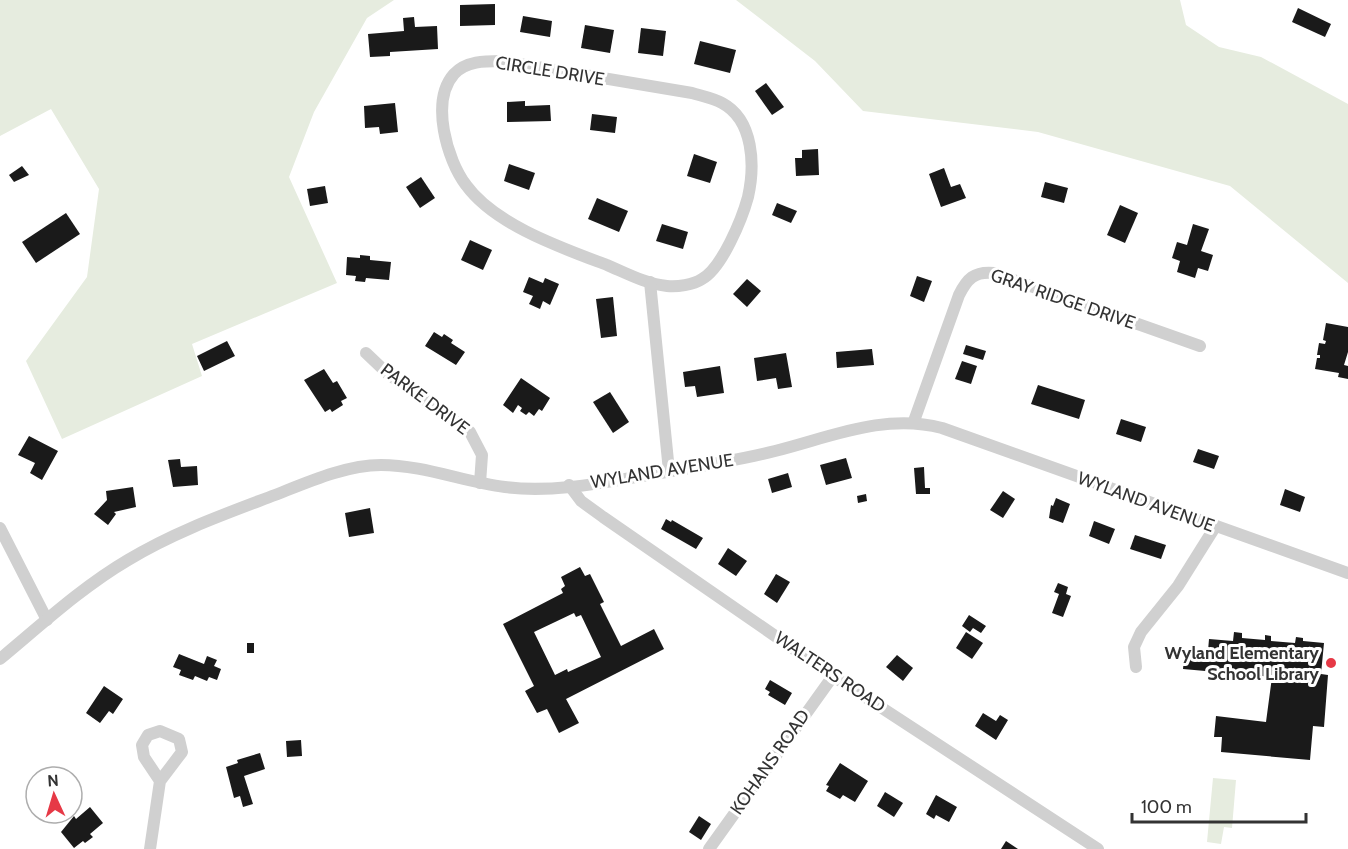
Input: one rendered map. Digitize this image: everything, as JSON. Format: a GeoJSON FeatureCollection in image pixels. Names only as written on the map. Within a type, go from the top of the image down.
{"type":"FeatureCollection","features":[{"type":"Feature","properties":{"kind":"street","name":"CIRCLE DRIVE"},"geometry":{"type":"LineString","coordinates":[[489,61],[520,63],[692,93],[722,103],[738,117],[749,144],[750,188],[726,250],[714,268],[701,280],[671,286],[650,282],[529,232],[497,214],[467,188],[458,174],[449,148],[443,113],[445,91],[459,70],[470,64],[489,61]]}},
{"type":"Feature","properties":{"kind":"street","name":"GRAY RIDGE DRIVE"},"geometry":{"type":"LineString","coordinates":[[914,421],[959,296],[969,278],[982,272],[994,273],[1200,346]]}},
{"type":"Feature","properties":{"kind":"street"},"geometry":{"type":"LineString","coordinates":[[650,282],[669,471]]}},
{"type":"Feature","properties":{"kind":"street","name":"PARKE DRIVE"},"geometry":{"type":"LineString","coordinates":[[366,353],[387,373],[470,432],[482,455],[480,483]]}},
{"type":"Feature","properties":{"kind":"street","name":"WYLAND AVENUE"},"geometry":{"type":"LineString","coordinates":[[0,659],[105,575],[153,546],[240,508],[330,475],[381,465],[518,488],[569,485],[669,471],[773,452],[868,426],[914,421],[942,428],[1348,573]]}},
{"type":"Feature","properties":{"kind":"street","name":"WALTERS ROAD"},"geometry":{"type":"LineString","coordinates":[[569,485],[581,501],[603,517],[833,676],[1098,849]]}},
{"type":"Feature","properties":{"kind":"street"},"geometry":{"type":"LineString","coordinates":[[1136,667],[1134,647],[1141,632],[1178,586],[1215,527]]}},
{"type":"Feature","properties":{"kind":"street"},"geometry":{"type":"LineString","coordinates":[[0,528],[47,620]]}},
{"type":"Feature","properties":{"kind":"street","name":"KOHANS ROAD"},"geometry":{"type":"LineString","coordinates":[[709,849],[833,676]]}},
{"type":"Feature","properties":{"kind":"street"},"geometry":{"type":"LineString","coordinates":[[150,849],[160,781]]}},
{"type":"Feature","properties":{"kind":"shaded area"},"geometry":{"type":"Polygon","coordinates":[[[0,0],[394,0],[367,18],[314,112],[289,177],[337,283],[192,344],[202,376],[62,439],[26,361],[87,277],[99,189],[51,109],[0,136],[0,0]]]}},
{"type":"Feature","properties":{"kind":"shaded area"},"geometry":{"type":"Polygon","coordinates":[[[736,0],[1180,0],[1186,25],[1219,47],[1261,57],[1348,104],[1348,283],[1230,186],[1038,132],[863,111],[815,61],[736,0]]]}},
{"type":"Feature","properties":{"kind":"shaded area"},"geometry":{"type":"Polygon","coordinates":[[[1213,778],[1236,780],[1232,828],[1224,827],[1221,844],[1207,842],[1213,778]]]}},
{"type":"Feature","properties":{"kind":"building"},"geometry":{"type":"Polygon","coordinates":[[[495,4],[495,25],[460,26],[460,5],[495,4]]]}},
{"type":"Feature","properties":{"kind":"building"},"geometry":{"type":"Polygon","coordinates":[[[1298,8],[1331,24],[1325,37],[1292,22],[1298,8]]]}},
{"type":"Feature","properties":{"kind":"building"},"geometry":{"type":"Polygon","coordinates":[[[523,16],[552,21],[550,37],[520,32],[523,16]]]}},
{"type":"Feature","properties":{"kind":"building"},"geometry":{"type":"Polygon","coordinates":[[[414,17],[415,27],[437,26],[438,49],[390,52],[390,56],[370,57],[368,34],[404,31],[403,18],[414,17]]]}},
{"type":"Feature","properties":{"kind":"building"},"geometry":{"type":"Polygon","coordinates":[[[585,25],[614,30],[610,53],[581,48],[585,25]]]}},
{"type":"Feature","properties":{"kind":"building"},"geometry":{"type":"Polygon","coordinates":[[[641,28],[666,31],[663,56],[638,53],[641,28]]]}},
{"type":"Feature","properties":{"kind":"building"},"geometry":{"type":"Polygon","coordinates":[[[700,41],[736,50],[730,73],[694,64],[700,41]]]}},
{"type":"Feature","properties":{"kind":"building"},"geometry":{"type":"Polygon","coordinates":[[[766,83],[784,107],[772,115],[755,91],[766,83]]]}},
{"type":"Feature","properties":{"kind":"building"},"geometry":{"type":"Polygon","coordinates":[[[525,101],[525,106],[550,105],[551,121],[507,122],[507,102],[525,101]]]}},
{"type":"Feature","properties":{"kind":"building"},"geometry":{"type":"Polygon","coordinates":[[[395,103],[398,132],[380,134],[379,127],[365,128],[364,106],[395,103]]]}},
{"type":"Feature","properties":{"kind":"building"},"geometry":{"type":"Polygon","coordinates":[[[592,114],[617,117],[615,133],[590,130],[592,114]]]}},
{"type":"Feature","properties":{"kind":"building"},"geometry":{"type":"Polygon","coordinates":[[[818,149],[819,175],[796,176],[795,158],[802,158],[802,150],[818,149]]]}},
{"type":"Feature","properties":{"kind":"building"},"geometry":{"type":"Polygon","coordinates":[[[694,154],[717,162],[710,183],[687,176],[694,154]]]}},
{"type":"Feature","properties":{"kind":"building"},"geometry":{"type":"Polygon","coordinates":[[[509,164],[535,173],[529,190],[504,181],[509,164]]]}},
{"type":"Feature","properties":{"kind":"building"},"geometry":{"type":"Polygon","coordinates":[[[22,166],[29,175],[14,182],[9,175],[22,166]]]}},
{"type":"Feature","properties":{"kind":"building"},"geometry":{"type":"Polygon","coordinates":[[[944,168],[951,187],[960,184],[966,198],[941,207],[929,174],[944,168]]]}},
{"type":"Feature","properties":{"kind":"building"},"geometry":{"type":"Polygon","coordinates":[[[421,177],[435,198],[420,208],[406,187],[421,177]]]}},
{"type":"Feature","properties":{"kind":"building"},"geometry":{"type":"Polygon","coordinates":[[[1045,182],[1068,188],[1064,203],[1041,197],[1045,182]]]}},
{"type":"Feature","properties":{"kind":"building"},"geometry":{"type":"Polygon","coordinates":[[[325,186],[328,203],[310,206],[307,189],[325,186]]]}},
{"type":"Feature","properties":{"kind":"building"},"geometry":{"type":"Polygon","coordinates":[[[597,198],[628,211],[619,232],[588,219],[597,198]]]}},
{"type":"Feature","properties":{"kind":"building"},"geometry":{"type":"Polygon","coordinates":[[[777,203],[797,211],[791,223],[772,215],[777,203]]]}},
{"type":"Feature","properties":{"kind":"building"},"geometry":{"type":"Polygon","coordinates":[[[1120,205],[1138,213],[1125,243],[1107,235],[1120,205]]]}},
{"type":"Feature","properties":{"kind":"building"},"geometry":{"type":"Polygon","coordinates":[[[66,213],[80,234],[36,263],[22,242],[66,213]]]}},
{"type":"Feature","properties":{"kind":"building"},"geometry":{"type":"Polygon","coordinates":[[[662,224],[688,232],[683,249],[656,241],[662,224]]]}},
{"type":"Feature","properties":{"kind":"building"},"geometry":{"type":"Polygon","coordinates":[[[1193,224],[1209,229],[1201,251],[1213,255],[1208,271],[1198,268],[1195,278],[1177,272],[1180,261],[1172,258],[1177,242],[1187,245],[1193,224]]]}},
{"type":"Feature","properties":{"kind":"building"},"geometry":{"type":"Polygon","coordinates":[[[470,240],[492,250],[483,270],[461,260],[470,240]]]}},
{"type":"Feature","properties":{"kind":"building"},"geometry":{"type":"Polygon","coordinates":[[[360,255],[370,256],[370,260],[391,262],[389,280],[366,278],[365,282],[355,281],[356,276],[346,275],[347,257],[360,258],[360,255]]]}},
{"type":"Feature","properties":{"kind":"building"},"geometry":{"type":"Polygon","coordinates":[[[917,276],[932,281],[924,302],[910,296],[917,276]]]}},
{"type":"Feature","properties":{"kind":"building"},"geometry":{"type":"Polygon","coordinates":[[[529,277],[543,283],[545,278],[559,284],[550,305],[543,301],[540,309],[529,304],[533,296],[523,292],[529,277]]]}},
{"type":"Feature","properties":{"kind":"building"},"geometry":{"type":"Polygon","coordinates":[[[747,279],[761,291],[747,307],[733,294],[747,279]]]}},
{"type":"Feature","properties":{"kind":"building"},"geometry":{"type":"Polygon","coordinates":[[[613,297],[617,336],[601,338],[596,299],[613,297]]]}},
{"type":"Feature","properties":{"kind":"building"},"geometry":{"type":"Polygon","coordinates":[[[1326,323],[1348,327],[1348,352],[1344,365],[1348,366],[1348,379],[1338,377],[1339,373],[1315,369],[1317,358],[1320,358],[1320,355],[1317,355],[1319,343],[1325,344],[1326,341],[1323,340],[1326,323]]]}},
{"type":"Feature","properties":{"kind":"building"},"geometry":{"type":"Polygon","coordinates":[[[434,332],[442,337],[444,334],[453,340],[451,343],[465,352],[456,365],[425,346],[434,332]]]}},
{"type":"Feature","properties":{"kind":"building"},"geometry":{"type":"Polygon","coordinates":[[[227,341],[235,356],[204,371],[197,356],[227,341]]]}},
{"type":"Feature","properties":{"kind":"building"},"geometry":{"type":"Polygon","coordinates":[[[966,345],[986,351],[983,360],[963,354],[966,345]]]}},
{"type":"Feature","properties":{"kind":"building"},"geometry":{"type":"Polygon","coordinates":[[[872,349],[874,365],[837,368],[836,352],[872,349]]]}},
{"type":"Feature","properties":{"kind":"building"},"geometry":{"type":"Polygon","coordinates":[[[786,353],[792,387],[778,389],[776,378],[757,381],[754,358],[786,353]]]}},
{"type":"Feature","properties":{"kind":"building"},"geometry":{"type":"Polygon","coordinates":[[[962,361],[977,366],[971,384],[955,379],[962,361]]]}},
{"type":"Feature","properties":{"kind":"building"},"geometry":{"type":"Polygon","coordinates":[[[720,366],[724,393],[697,397],[695,386],[685,387],[683,372],[720,366]]]}},
{"type":"Feature","properties":{"kind":"building"},"geometry":{"type":"Polygon","coordinates":[[[324,369],[333,383],[337,381],[347,398],[341,401],[343,405],[332,412],[330,409],[325,412],[304,380],[324,369]]]}},
{"type":"Feature","properties":{"kind":"building"},"geometry":{"type":"Polygon","coordinates":[[[521,378],[550,398],[542,411],[539,409],[534,416],[529,412],[526,415],[520,411],[522,408],[518,405],[513,413],[503,405],[521,378]]]}},
{"type":"Feature","properties":{"kind":"building"},"geometry":{"type":"Polygon","coordinates":[[[1038,385],[1085,400],[1079,419],[1031,404],[1038,385]]]}},
{"type":"Feature","properties":{"kind":"building"},"geometry":{"type":"Polygon","coordinates":[[[610,392],[629,422],[613,433],[593,402],[610,392]]]}},
{"type":"Feature","properties":{"kind":"building"},"geometry":{"type":"Polygon","coordinates":[[[1121,419],[1146,427],[1141,442],[1116,434],[1121,419]]]}},
{"type":"Feature","properties":{"kind":"building"},"geometry":{"type":"Polygon","coordinates":[[[29,436],[58,451],[42,480],[30,473],[35,463],[18,455],[29,436]]]}},
{"type":"Feature","properties":{"kind":"building"},"geometry":{"type":"Polygon","coordinates":[[[1198,449],[1219,456],[1214,469],[1193,462],[1198,449]]]}},
{"type":"Feature","properties":{"kind":"building"},"geometry":{"type":"Polygon","coordinates":[[[846,458],[852,478],[826,485],[820,465],[846,458]]]}},
{"type":"Feature","properties":{"kind":"building"},"geometry":{"type":"Polygon","coordinates":[[[180,459],[181,467],[197,466],[198,485],[173,487],[168,460],[180,459]]]}},
{"type":"Feature","properties":{"kind":"building"},"geometry":{"type":"Polygon","coordinates":[[[924,467],[925,488],[930,488],[930,494],[916,494],[914,468],[924,467]]]}},
{"type":"Feature","properties":{"kind":"building"},"geometry":{"type":"Polygon","coordinates":[[[788,473],[792,487],[772,493],[768,479],[788,473]]]}},
{"type":"Feature","properties":{"kind":"building"},"geometry":{"type":"Polygon","coordinates":[[[133,487],[136,507],[114,512],[116,514],[108,525],[94,514],[107,500],[106,491],[133,487]]]}},
{"type":"Feature","properties":{"kind":"building"},"geometry":{"type":"Polygon","coordinates":[[[1285,489],[1305,497],[1300,512],[1280,505],[1285,489]]]}},
{"type":"Feature","properties":{"kind":"building"},"geometry":{"type":"Polygon","coordinates":[[[1003,491],[1015,499],[1003,518],[990,510],[1003,491]]]}},
{"type":"Feature","properties":{"kind":"building"},"geometry":{"type":"Polygon","coordinates":[[[866,494],[867,501],[858,503],[857,496],[866,494]]]}},
{"type":"Feature","properties":{"kind":"building"},"geometry":{"type":"Polygon","coordinates":[[[1056,498],[1070,504],[1063,523],[1049,518],[1051,505],[1053,506],[1056,498]]]}},
{"type":"Feature","properties":{"kind":"building"},"geometry":{"type":"Polygon","coordinates":[[[370,508],[374,533],[349,537],[345,513],[370,508]]]}},
{"type":"Feature","properties":{"kind":"building"},"geometry":{"type":"Polygon","coordinates":[[[666,519],[671,522],[672,520],[703,538],[696,549],[661,529],[666,519]]]}},
{"type":"Feature","properties":{"kind":"building"},"geometry":{"type":"Polygon","coordinates":[[[1094,521],[1115,529],[1109,544],[1089,536],[1094,521]]]}},
{"type":"Feature","properties":{"kind":"building"},"geometry":{"type":"Polygon","coordinates":[[[1135,535],[1166,545],[1161,559],[1130,549],[1135,535]]]}},
{"type":"Feature","properties":{"kind":"building"},"geometry":{"type":"Polygon","coordinates":[[[728,548],[747,561],[736,576],[718,564],[728,548]]]}},
{"type":"Feature","properties":{"kind":"building"},"geometry":{"type":"Polygon","coordinates":[[[580,567],[585,576],[590,574],[604,602],[600,604],[621,646],[654,629],[664,649],[566,699],[579,723],[559,733],[547,709],[537,713],[525,691],[534,686],[503,624],[563,593],[561,589],[565,586],[561,577],[580,567]],[[574,613],[534,632],[555,675],[567,669],[568,672],[601,657],[581,615],[576,617],[574,613]]]}},
{"type":"Feature","properties":{"kind":"building"},"geometry":{"type":"Polygon","coordinates":[[[776,574],[790,582],[777,603],[764,594],[776,574]]]}},
{"type":"Feature","properties":{"kind":"building"},"geometry":{"type":"Polygon","coordinates":[[[1058,583],[1068,587],[1066,594],[1071,596],[1063,617],[1052,613],[1059,594],[1054,592],[1058,583]]]}},
{"type":"Feature","properties":{"kind":"building"},"geometry":{"type":"Polygon","coordinates":[[[969,615],[986,626],[981,633],[973,628],[970,632],[962,626],[969,615]]]}},
{"type":"Feature","properties":{"kind":"building"},"geometry":{"type":"Polygon","coordinates":[[[966,632],[983,643],[972,659],[956,648],[966,632]]]}},
{"type":"Feature","properties":{"kind":"building"},"geometry":{"type":"Polygon","coordinates":[[[1234,632],[1242,633],[1242,638],[1265,640],[1265,635],[1271,636],[1271,641],[1295,643],[1296,637],[1303,638],[1303,641],[1324,643],[1321,674],[1328,675],[1324,727],[1313,726],[1310,760],[1221,752],[1222,737],[1214,737],[1216,716],[1266,722],[1272,677],[1183,669],[1185,649],[1208,651],[1209,639],[1233,641],[1234,632]]]}},
{"type":"Feature","properties":{"kind":"building"},"geometry":{"type":"Polygon","coordinates":[[[247,643],[254,643],[254,653],[247,653],[247,643]]]}},
{"type":"Feature","properties":{"kind":"building"},"geometry":{"type":"Polygon","coordinates":[[[179,654],[204,664],[207,656],[217,660],[214,666],[221,669],[217,680],[209,677],[207,681],[195,676],[193,680],[179,675],[181,670],[173,667],[179,654]]]}},
{"type":"Feature","properties":{"kind":"building"},"geometry":{"type":"Polygon","coordinates":[[[897,655],[913,668],[903,681],[886,667],[897,655]]]}},
{"type":"Feature","properties":{"kind":"building"},"geometry":{"type":"Polygon","coordinates":[[[770,680],[792,693],[785,705],[768,695],[770,692],[765,689],[770,680]]]}},
{"type":"Feature","properties":{"kind":"building"},"geometry":{"type":"Polygon","coordinates":[[[104,686],[123,699],[113,714],[109,711],[100,723],[86,713],[104,686]]]}},
{"type":"Feature","properties":{"kind":"building"},"geometry":{"type":"Polygon","coordinates":[[[983,713],[996,721],[1000,715],[1008,720],[996,740],[975,726],[983,713]]]}},
{"type":"Feature","properties":{"kind":"building"},"geometry":{"type":"Polygon","coordinates":[[[301,740],[302,756],[287,757],[286,741],[301,740]]]}},
{"type":"Feature","properties":{"kind":"building"},"geometry":{"type":"Polygon","coordinates":[[[260,753],[265,769],[244,776],[253,804],[243,807],[240,796],[234,798],[226,767],[238,763],[237,760],[260,753]]]}},
{"type":"Feature","properties":{"kind":"building"},"geometry":{"type":"Polygon","coordinates":[[[840,763],[868,781],[855,802],[843,795],[840,799],[826,791],[829,786],[826,785],[840,763]]]}},
{"type":"Feature","properties":{"kind":"building"},"geometry":{"type":"Polygon","coordinates":[[[885,792],[903,803],[894,817],[877,806],[885,792]]]}},
{"type":"Feature","properties":{"kind":"building"},"geometry":{"type":"Polygon","coordinates":[[[936,795],[957,807],[949,822],[936,815],[934,819],[926,814],[936,795]]]}},
{"type":"Feature","properties":{"kind":"building"},"geometry":{"type":"Polygon","coordinates":[[[90,807],[103,823],[90,834],[93,837],[74,848],[61,832],[67,825],[84,825],[84,812],[90,807]]]}},
{"type":"Feature","properties":{"kind":"building"},"geometry":{"type":"Polygon","coordinates":[[[699,816],[711,824],[701,840],[689,832],[699,816]]]}},
{"type":"Feature","properties":{"kind":"building"},"geometry":{"type":"Polygon","coordinates":[[[1006,841],[1018,849],[1001,849],[1006,841]]]}},
{"type":"Feature","properties":{"kind":"place","name":"Wyland Elementary School Library"},"geometry":{"type":"Point","coordinates":[1331,663]}}]}
